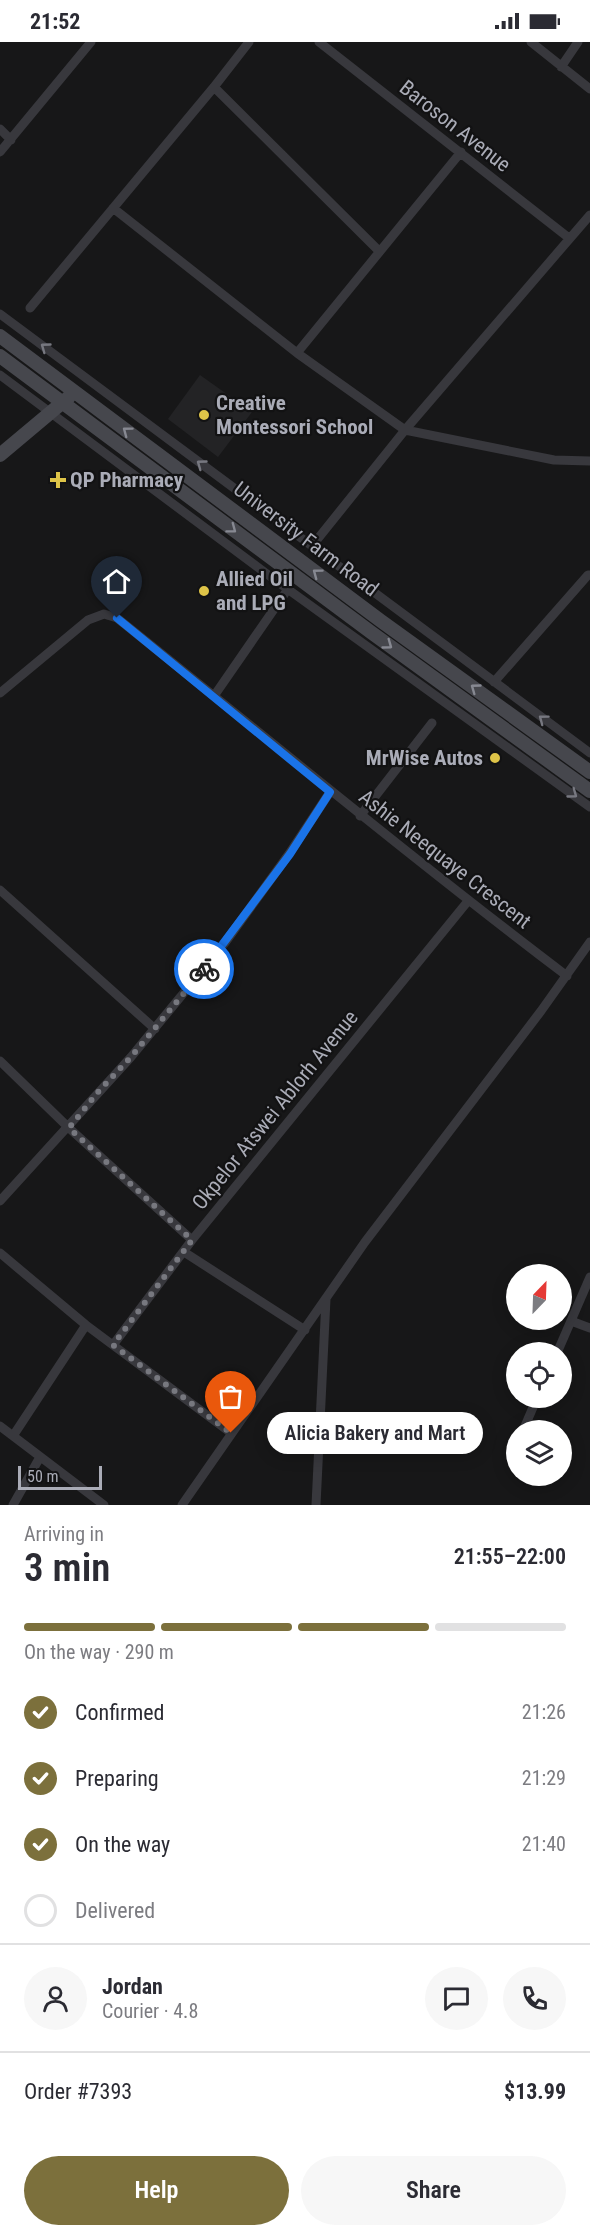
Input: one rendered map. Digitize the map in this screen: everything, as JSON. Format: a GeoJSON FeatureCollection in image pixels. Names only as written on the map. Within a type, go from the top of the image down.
{"type":"FeatureCollection","features":[{"type":"Feature","properties":{"kind":"street"},"geometry":{"type":"LineString","coordinates":[[0,152],[91,42]]}},
{"type":"Feature","properties":{"kind":"street"},"geometry":{"type":"LineString","coordinates":[[30,309],[249,42]]}},
{"type":"Feature","properties":{"kind":"street","name":"Baroson Avenue"},"geometry":{"type":"LineString","coordinates":[[319,42],[569,238]]}},
{"type":"Feature","properties":{"kind":"street"},"geometry":{"type":"LineString","coordinates":[[531,42],[590,89]]}},
{"type":"Feature","properties":{"kind":"street"},"geometry":{"type":"LineString","coordinates":[[561,67],[578,42]]}},
{"type":"Feature","properties":{"kind":"street"},"geometry":{"type":"LineString","coordinates":[[214,87],[379,251]]}},
{"type":"Feature","properties":{"kind":"street"},"geometry":{"type":"LineString","coordinates":[[0,129],[11,140]]}},
{"type":"Feature","properties":{"kind":"street"},"geometry":{"type":"LineString","coordinates":[[297,353],[461,152]]}},
{"type":"Feature","properties":{"kind":"street"},"geometry":{"type":"LineString","coordinates":[[113,208],[297,353],[405,430],[554,460],[590,460]]}},
{"type":"Feature","properties":{"kind":"street"},"geometry":{"type":"LineString","coordinates":[[312,546],[405,430],[590,215]]}},
{"type":"Feature","properties":{"kind":"street"},"geometry":{"type":"LineString","coordinates":[[0,314],[590,753]]}},
{"type":"Feature","properties":{"kind":"street","name":"University Farm Road"},"geometry":{"type":"LineString","coordinates":[[0,336],[381,621],[590,772]]}},
{"type":"Feature","properties":{"kind":"street","name":"University Farm Road"},"geometry":{"type":"LineString","coordinates":[[0,356],[372,633],[590,791]]}},
{"type":"Feature","properties":{"kind":"street"},"geometry":{"type":"LineString","coordinates":[[0,375],[288,589],[590,807]]}},
{"type":"Feature","properties":{"kind":"street"},"geometry":{"type":"LineString","coordinates":[[0,456],[75,392]]}},
{"type":"Feature","properties":{"kind":"street"},"geometry":{"type":"LineString","coordinates":[[494,682],[590,575]]}},
{"type":"Feature","properties":{"kind":"street"},"geometry":{"type":"LineString","coordinates":[[214,696],[288,589]]}},
{"type":"Feature","properties":{"kind":"street","name":"Ashie Neequaye Crescent"},"geometry":{"type":"LineString","coordinates":[[0,693],[88,620],[104,614],[117,618],[360,816],[567,976]]}},
{"type":"Feature","properties":{"kind":"street"},"geometry":{"type":"LineString","coordinates":[[360,816],[432,723]]}},
{"type":"Feature","properties":{"kind":"street"},"geometry":{"type":"LineString","coordinates":[[0,1201],[69,1128],[98,1092],[131,1057],[224,944],[290,854],[330,792]]}},
{"type":"Feature","properties":{"kind":"street"},"geometry":{"type":"LineString","coordinates":[[0,890],[155,1029]]}},
{"type":"Feature","properties":{"kind":"street","name":"Okpelor Atswei Ablorh Avenue"},"geometry":{"type":"LineString","coordinates":[[113,1345],[192,1240],[468,901]]}},
{"type":"Feature","properties":{"kind":"street"},"geometry":{"type":"LineString","coordinates":[[182,1505],[378,1226],[567,976],[590,942]]}},
{"type":"Feature","properties":{"kind":"street"},"geometry":{"type":"LineString","coordinates":[[0,1061],[69,1128],[192,1240]]}},
{"type":"Feature","properties":{"kind":"street"},"geometry":{"type":"LineString","coordinates":[[184,1252],[305,1330]]}},
{"type":"Feature","properties":{"kind":"street"},"geometry":{"type":"LineString","coordinates":[[0,1253],[86,1325],[231,1433]]}},
{"type":"Feature","properties":{"kind":"street"},"geometry":{"type":"LineString","coordinates":[[572,1319],[590,1277]]}},
{"type":"Feature","properties":{"kind":"street"},"geometry":{"type":"LineString","coordinates":[[316,1505],[326,1299]]}},
{"type":"Feature","properties":{"kind":"street"},"geometry":{"type":"LineString","coordinates":[[572,1321],[590,1328]]}},
{"type":"Feature","properties":{"kind":"street"},"geometry":{"type":"LineString","coordinates":[[13,1436],[86,1325]]}},
{"type":"Feature","properties":{"kind":"street"},"geometry":{"type":"LineString","coordinates":[[0,1426],[104,1505]]}},
{"type":"Feature","properties":{"kind":"street"},"geometry":{"type":"LineString","coordinates":[[13,1505],[40,1457]]}},
{"type":"Feature","properties":{"kind":"shaded area"},"geometry":{"type":"Polygon","coordinates":[[[200,375],[252,412],[218,457],[168,419],[200,375]]]}},
{"type":"Feature","properties":{"kind":"way so far"},"geometry":{"type":"LineString","coordinates":[[204,969],[69,1128],[192,1240],[113,1345],[231,1433]]}},
{"type":"Feature","properties":{"kind":"place","name":"Creative Montessori School"},"geometry":{"type":"Point","coordinates":[204,415]}},
{"type":"Feature","properties":{"kind":"place","name":"QP Pharmacy"},"geometry":{"type":"Point","coordinates":[58,480]}},
{"type":"Feature","properties":{"kind":"place","name":"Allied Oil and LPG"},"geometry":{"type":"Point","coordinates":[204,591]}},
{"type":"Feature","properties":{"kind":"place","name":"MrWise Autos"},"geometry":{"type":"Point","coordinates":[495,758]}},
{"type":"Feature","properties":{"kind":"place","name":"Alicia Bakery and Mart"},"geometry":{"type":"Point","coordinates":[231,1433]}},
{"type":"Feature","properties":{"kind":"route"},"geometry":{"type":"LineString","coordinates":[[117,618],[330,792],[290,854],[204,969]]}}]}
